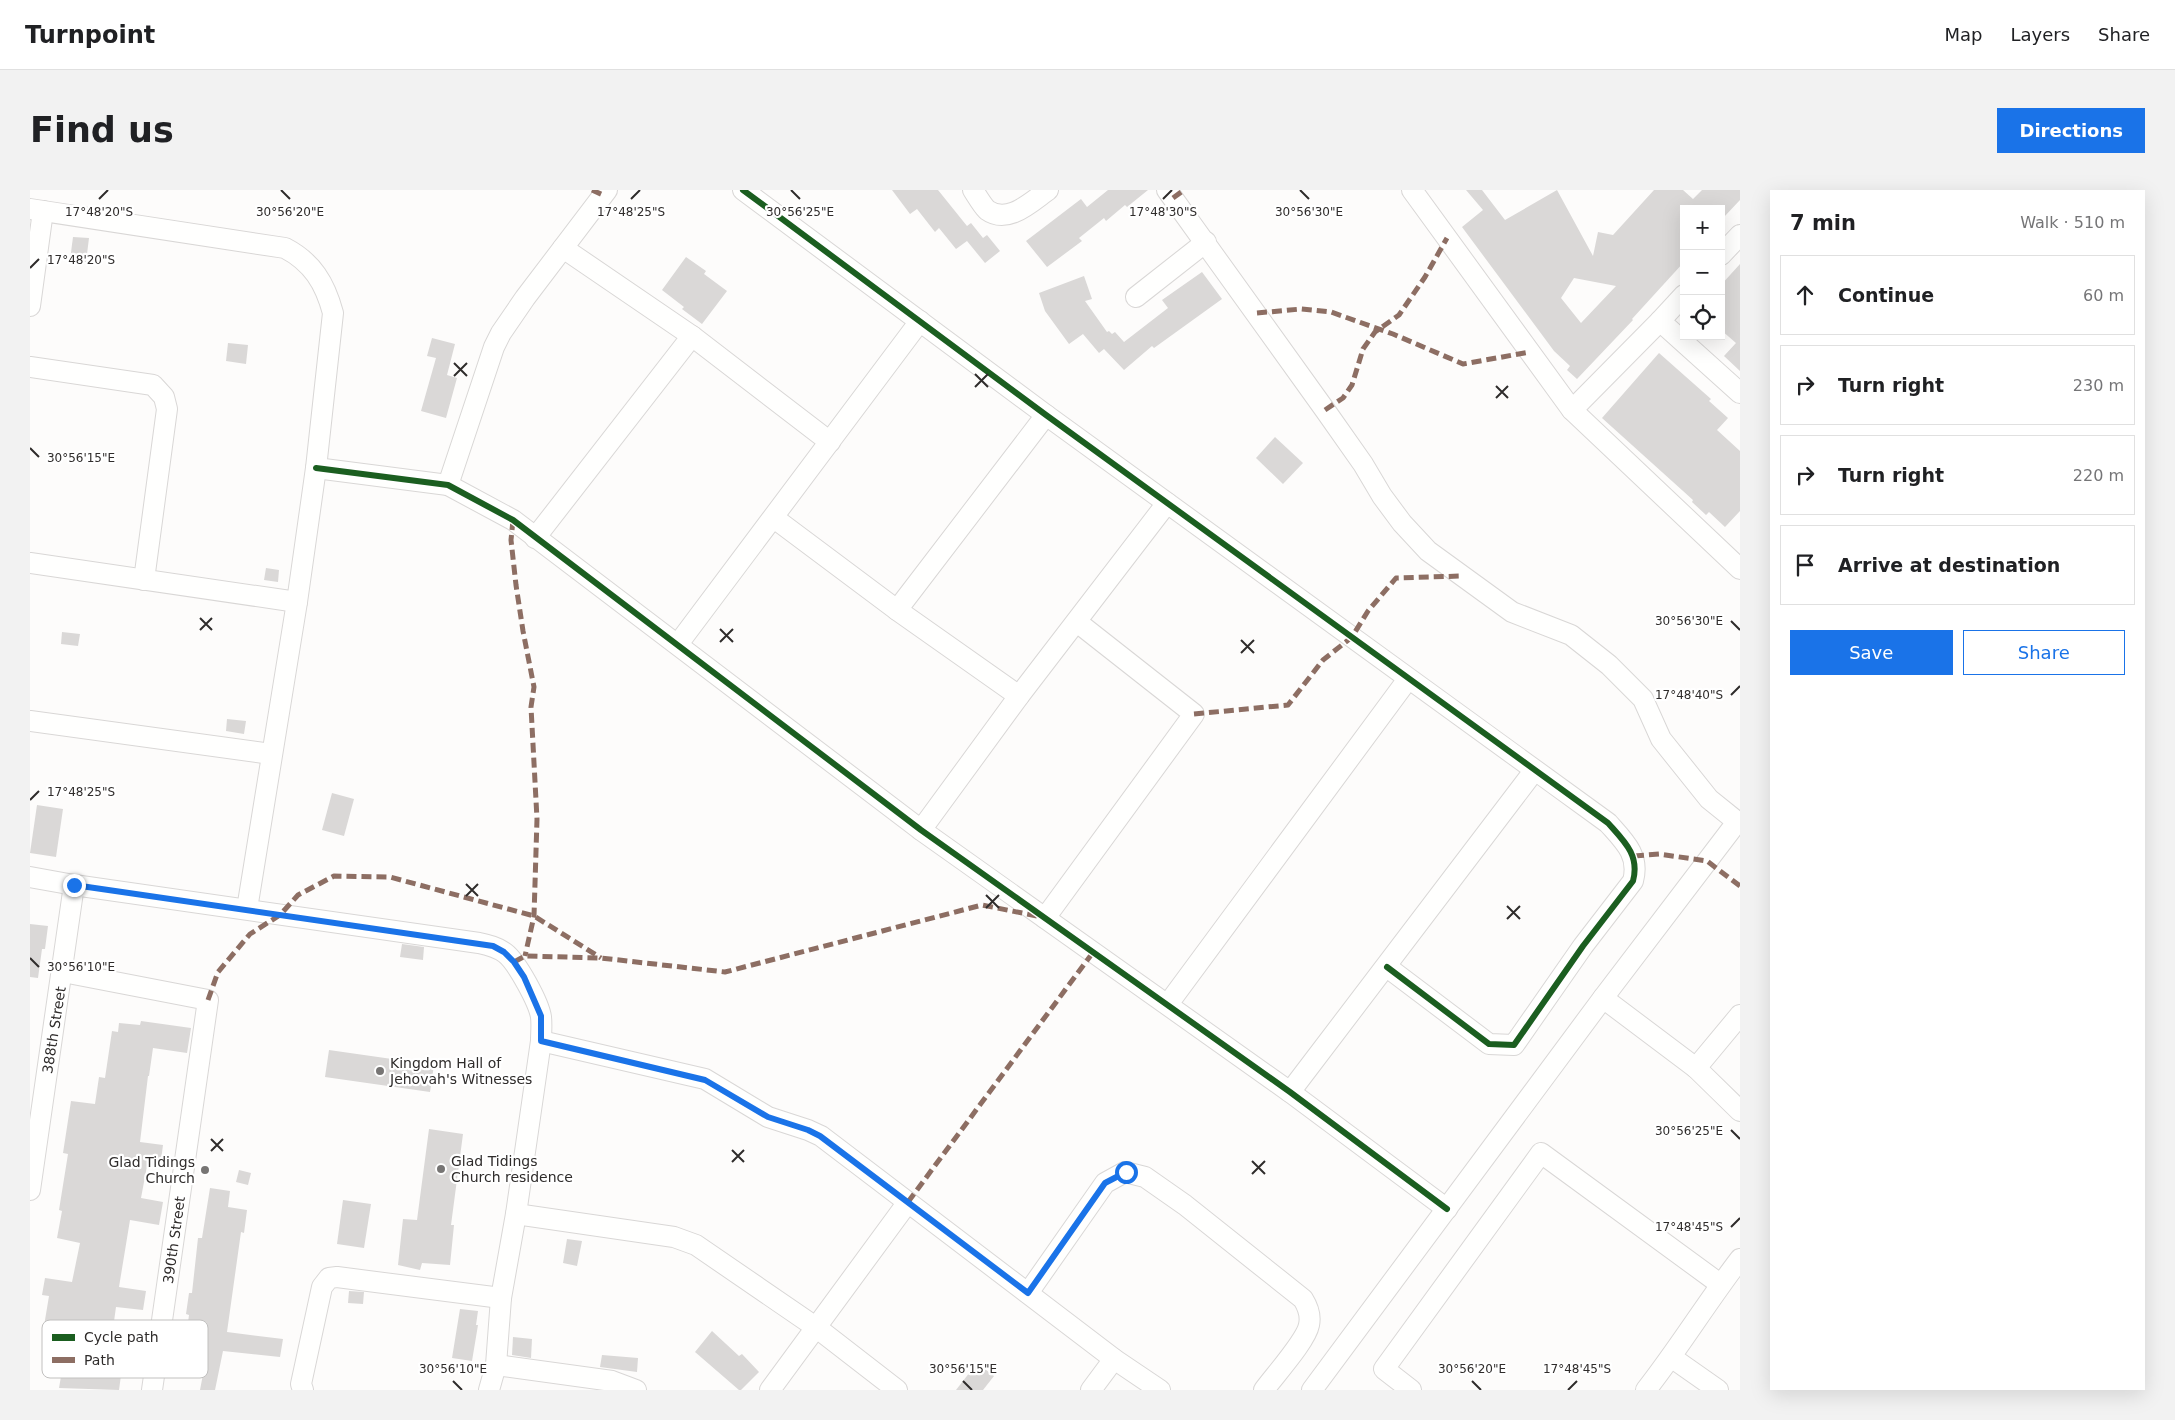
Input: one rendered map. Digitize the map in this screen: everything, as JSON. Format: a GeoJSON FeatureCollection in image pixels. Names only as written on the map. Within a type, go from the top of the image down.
{"type":"FeatureCollection","features":[{"type":"Feature","properties":{"kind":"street"},"geometry":{"type":"LineString","coordinates":[[448,485],[498,340],[525,298],[607,190]]}},
{"type":"Feature","properties":{"kind":"street"},"geometry":{"type":"LineString","coordinates":[[742,190],[1046,415],[1608,823],[1626,842],[1634,856],[1636,871],[1633,882],[1583,946],[1514,1046],[1489,1044],[1387,967]]}},
{"type":"Feature","properties":{"kind":"street"},"geometry":{"type":"LineString","coordinates":[[973,190],[986,209],[998,215],[1014,214],[1048,190]]}},
{"type":"Feature","properties":{"kind":"street"},"geometry":{"type":"LineString","coordinates":[[1167,190],[1352,448],[1382,496],[1402,523],[1428,552],[1512,612],[1571,635],[1609,665],[1642,699],[1661,739],[1709,800],[1738,823],[1603,998],[1312,1390]]}},
{"type":"Feature","properties":{"kind":"street"},"geometry":{"type":"LineString","coordinates":[[1412,190],[1572,410],[1740,569]]}},
{"type":"Feature","properties":{"kind":"street"},"geometry":{"type":"LineString","coordinates":[[30,306],[37,210],[285,248],[298,255],[308,264],[319,276],[328,294],[333,313],[316,468],[297,602],[247,909]]}},
{"type":"Feature","properties":{"kind":"street"},"geometry":{"type":"LineString","coordinates":[[1725,251],[1740,235]]}},
{"type":"Feature","properties":{"kind":"street"},"geometry":{"type":"LineString","coordinates":[[1136,297],[1206,242]]}},
{"type":"Feature","properties":{"kind":"street"},"geometry":{"type":"LineString","coordinates":[[563,248],[692,336],[830,442]]}},
{"type":"Feature","properties":{"kind":"street"},"geometry":{"type":"LineString","coordinates":[[1572,410],[1680,299]]}},
{"type":"Feature","properties":{"kind":"street"},"geometry":{"type":"LineString","coordinates":[[678,644],[920,321]]}},
{"type":"Feature","properties":{"kind":"street"},"geometry":{"type":"LineString","coordinates":[[1660,321],[1740,393]]}},
{"type":"Feature","properties":{"kind":"street"},"geometry":{"type":"LineString","coordinates":[[535,538],[692,336]]}},
{"type":"Feature","properties":{"kind":"street"},"geometry":{"type":"LineString","coordinates":[[30,367],[153,385],[164,397],[167,409],[144,580]]}},
{"type":"Feature","properties":{"kind":"street"},"geometry":{"type":"LineString","coordinates":[[897,610],[1046,415]]}},
{"type":"Feature","properties":{"kind":"street"},"geometry":{"type":"LineString","coordinates":[[316,468],[448,485],[512,520],[921,830],[1168,1004],[1447,1209]]}},
{"type":"Feature","properties":{"kind":"street"},"geometry":{"type":"LineString","coordinates":[[921,830],[1019,696],[1167,503]]}},
{"type":"Feature","properties":{"kind":"street"},"geometry":{"type":"LineString","coordinates":[[774,518],[897,610],[1019,696]]}},
{"type":"Feature","properties":{"kind":"street"},"geometry":{"type":"LineString","coordinates":[[30,563],[297,602]]}},
{"type":"Feature","properties":{"kind":"street"},"geometry":{"type":"LineString","coordinates":[[1045,918],[1194,714],[1077,622]]}},
{"type":"Feature","properties":{"kind":"street"},"geometry":{"type":"LineString","coordinates":[[1168,1004],[1408,679]]}},
{"type":"Feature","properties":{"kind":"street"},"geometry":{"type":"LineString","coordinates":[[30,722],[271,754]]}},
{"type":"Feature","properties":{"kind":"street"},"geometry":{"type":"LineString","coordinates":[[1290,1092],[1387,967],[1534,771]]}},
{"type":"Feature","properties":{"kind":"street"},"geometry":{"type":"LineString","coordinates":[[30,876],[74,885],[493,946],[504,952],[514,962],[524,977],[541,1016],[541,1041],[502,1298],[496,1365],[489,1390]]}},
{"type":"Feature","properties":{"kind":"street","name":"388th Street"},"geometry":{"type":"LineString","coordinates":[[30,1190],[63,972],[74,885]]}},
{"type":"Feature","properties":{"kind":"street","name":"390th Street"},"geometry":{"type":"LineString","coordinates":[[63,972],[208,1000],[162,1320]]}},
{"type":"Feature","properties":{"kind":"street"},"geometry":{"type":"LineString","coordinates":[[1603,998],[1696,1068],[1740,1111]]}},
{"type":"Feature","properties":{"kind":"street"},"geometry":{"type":"LineString","coordinates":[[1696,1068],[1740,1015]]}},
{"type":"Feature","properties":{"kind":"street"},"geometry":{"type":"LineString","coordinates":[[541,1041],[705,1080],[768,1117],[808,1130],[820,1136],[1114,1359],[1160,1390]]}},
{"type":"Feature","properties":{"kind":"street"},"geometry":{"type":"LineString","coordinates":[[1411,1390],[1384,1369],[1540,1152],[1720,1284]]}},
{"type":"Feature","properties":{"kind":"street"},"geometry":{"type":"LineString","coordinates":[[1028,1293],[1105,1183],[1126,1172],[1144,1177],[1185,1205],[1303,1299],[1306,1304],[1310,1317],[1306,1334],[1264,1390]]}},
{"type":"Feature","properties":{"kind":"street"},"geometry":{"type":"LineString","coordinates":[[770,1390],[908,1202]]}},
{"type":"Feature","properties":{"kind":"street"},"geometry":{"type":"LineString","coordinates":[[516,1214],[674,1237],[696,1245],[817,1328],[897,1390]]}},
{"type":"Feature","properties":{"kind":"street"},"geometry":{"type":"LineString","coordinates":[[1646,1390],[1672,1357],[1720,1284],[1740,1259]]}},
{"type":"Feature","properties":{"kind":"street"},"geometry":{"type":"LineString","coordinates":[[303,1390],[301,1384],[322,1287],[329,1278],[337,1277],[502,1298]]}},
{"type":"Feature","properties":{"kind":"street"},"geometry":{"type":"LineString","coordinates":[[1672,1357],[1718,1390]]}},
{"type":"Feature","properties":{"kind":"street"},"geometry":{"type":"LineString","coordinates":[[1091,1390],[1114,1359]]}},
{"type":"Feature","properties":{"kind":"street"},"geometry":{"type":"LineString","coordinates":[[496,1365],[612,1381],[636,1390]]}},
{"type":"Feature","properties":{"kind":"building"},"geometry":{"type":"Polygon","coordinates":[[[892,190],[938,190],[967,226],[971,223],[983,238],[987,235],[1000,251],[985,263],[967,241],[956,249],[939,228],[935,232],[917,209],[910,214],[892,190]]]}},
{"type":"Feature","properties":{"kind":"building"},"geometry":{"type":"Polygon","coordinates":[[[1108,190],[1148,190],[1127,207],[1125,205],[1106,221],[1104,218],[1079,238],[1082,241],[1047,267],[1026,241],[1081,199],[1087,207],[1108,190]]]}},
{"type":"Feature","properties":{"kind":"building"},"geometry":{"type":"Polygon","coordinates":[[[1466,190],[1482,190],[1505,220],[1557,190],[1593,256],[1598,232],[1613,235],[1654,190],[1683,190],[1693,199],[1702,190],[1740,190],[1740,200],[1725,216],[1725,205],[1680,205],[1680,266],[1633,320],[1577,379],[1567,370],[1570,366],[1554,351],[1462,227],[1483,210],[1466,190]],[[1574,278],[1561,298],[1581,323],[1616,286],[1574,278]]]}},
{"type":"Feature","properties":{"kind":"building"},"geometry":{"type":"Polygon","coordinates":[[[73,237],[89,238],[86,262],[70,260],[73,237]]]}},
{"type":"Feature","properties":{"kind":"building"},"geometry":{"type":"Polygon","coordinates":[[[686,257],[706,271],[704,274],[727,291],[702,324],[682,309],[684,307],[662,290],[686,257]]]}},
{"type":"Feature","properties":{"kind":"building"},"geometry":{"type":"Polygon","coordinates":[[[1740,264],[1740,371],[1724,356],[1736,343],[1725,333],[1725,281],[1740,264]]]}},
{"type":"Feature","properties":{"kind":"building"},"geometry":{"type":"Polygon","coordinates":[[[1202,272],[1222,299],[1154,348],[1152,346],[1124,370],[1104,349],[1099,353],[1083,334],[1069,344],[1045,311],[1039,293],[1084,276],[1092,299],[1085,301],[1107,332],[1109,331],[1112,334],[1115,332],[1124,342],[1168,308],[1162,300],[1202,272]]]}},
{"type":"Feature","properties":{"kind":"building"},"geometry":{"type":"Polygon","coordinates":[[[432,338],[455,344],[447,375],[457,378],[446,418],[421,411],[436,358],[427,356],[432,338]]]}},
{"type":"Feature","properties":{"kind":"building"},"geometry":{"type":"Polygon","coordinates":[[[228,343],[248,345],[246,364],[226,361],[228,343]]]}},
{"type":"Feature","properties":{"kind":"building"},"geometry":{"type":"Polygon","coordinates":[[[1659,353],[1711,399],[1709,401],[1728,418],[1717,430],[1740,451],[1740,511],[1725,527],[1709,512],[1706,515],[1692,502],[1693,500],[1602,418],[1659,353]]]}},
{"type":"Feature","properties":{"kind":"building"},"geometry":{"type":"Polygon","coordinates":[[[1275,437],[1303,463],[1283,484],[1256,458],[1275,437]]]}},
{"type":"Feature","properties":{"kind":"building"},"geometry":{"type":"Polygon","coordinates":[[[266,568],[279,570],[278,582],[264,580],[266,568]]]}},
{"type":"Feature","properties":{"kind":"building"},"geometry":{"type":"Polygon","coordinates":[[[62,632],[80,634],[78,646],[61,644],[62,632]]]}},
{"type":"Feature","properties":{"kind":"building"},"geometry":{"type":"Polygon","coordinates":[[[227,719],[246,721],[244,734],[226,731],[227,719]]]}},
{"type":"Feature","properties":{"kind":"building"},"geometry":{"type":"Polygon","coordinates":[[[332,793],[354,799],[344,836],[322,830],[332,793]]]}},
{"type":"Feature","properties":{"kind":"building"},"geometry":{"type":"Polygon","coordinates":[[[37,805],[63,809],[56,857],[30,853],[37,805]]]}},
{"type":"Feature","properties":{"kind":"building"},"geometry":{"type":"Polygon","coordinates":[[[30,924],[48,926],[45,949],[42,949],[38,978],[30,977],[30,924]]]}},
{"type":"Feature","properties":{"kind":"building"},"geometry":{"type":"Polygon","coordinates":[[[402,944],[424,947],[423,960],[400,957],[402,944]]]}},
{"type":"Feature","properties":{"kind":"building"},"geometry":{"type":"Polygon","coordinates":[[[141,1021],[191,1028],[187,1053],[153,1048],[148,1076],[140,1142],[163,1145],[160,1168],[147,1166],[141,1198],[163,1202],[159,1225],[130,1220],[119,1287],[146,1291],[143,1310],[116,1307],[114,1320],[45,1320],[49,1296],[42,1295],[45,1278],[72,1282],[80,1243],[57,1238],[62,1211],[59,1210],[68,1154],[63,1153],[71,1101],[95,1104],[99,1077],[105,1078],[112,1031],[118,1032],[119,1023],[140,1025],[141,1021]]]}},
{"type":"Feature","properties":{"kind":"building","name":"Kingdom Hall of Jehovah's Witnesses"},"geometry":{"type":"Polygon","coordinates":[[[329,1050],[434,1065],[430,1092],[325,1077],[329,1050]]]}},
{"type":"Feature","properties":{"kind":"building"},"geometry":{"type":"Polygon","coordinates":[[[429,1129],[463,1134],[451,1225],[454,1225],[450,1265],[422,1263],[420,1270],[398,1265],[403,1219],[417,1220],[429,1129]]]}},
{"type":"Feature","properties":{"kind":"building"},"geometry":{"type":"Polygon","coordinates":[[[239,1170],[251,1173],[248,1185],[236,1182],[239,1170]]]}},
{"type":"Feature","properties":{"kind":"building"},"geometry":{"type":"Polygon","coordinates":[[[210,1188],[230,1191],[228,1207],[247,1210],[244,1233],[241,1232],[227,1332],[283,1339],[280,1357],[223,1351],[215,1390],[200,1390],[202,1378],[208,1378],[208,1320],[188,1320],[189,1315],[186,1314],[189,1293],[192,1293],[198,1238],[202,1238],[210,1188]]]}},
{"type":"Feature","properties":{"kind":"building"},"geometry":{"type":"Polygon","coordinates":[[[343,1200],[371,1204],[364,1248],[337,1244],[343,1200]]]}},
{"type":"Feature","properties":{"kind":"building"},"geometry":{"type":"Polygon","coordinates":[[[567,1239],[582,1241],[577,1266],[563,1263],[567,1239]]]}},
{"type":"Feature","properties":{"kind":"building"},"geometry":{"type":"Polygon","coordinates":[[[349,1291],[364,1292],[363,1304],[348,1303],[349,1291]]]}},
{"type":"Feature","properties":{"kind":"building"},"geometry":{"type":"Polygon","coordinates":[[[460,1309],[478,1311],[476,1325],[478,1325],[472,1361],[452,1358],[460,1309]]]}},
{"type":"Feature","properties":{"kind":"building"},"geometry":{"type":"Polygon","coordinates":[[[712,1331],[739,1356],[742,1354],[759,1372],[741,1390],[695,1352],[712,1331]]]}},
{"type":"Feature","properties":{"kind":"building"},"geometry":{"type":"Polygon","coordinates":[[[513,1337],[532,1339],[531,1358],[512,1355],[513,1337]]]}},
{"type":"Feature","properties":{"kind":"building"},"geometry":{"type":"Polygon","coordinates":[[[602,1355],[638,1358],[637,1372],[600,1367],[602,1355]]]}},
{"type":"Feature","properties":{"kind":"building"},"geometry":{"type":"Polygon","coordinates":[[[977,1363],[994,1376],[983,1390],[956,1390],[977,1363]]]}},
{"type":"Feature","properties":{"kind":"building"},"geometry":{"type":"Polygon","coordinates":[[[61,1378],[121,1378],[119,1390],[59,1388],[61,1378]]]}},
{"type":"Feature","properties":{"kind":"marked path"},"geometry":{"type":"LineString","coordinates":[[592,190],[603,195]]}},
{"type":"Feature","properties":{"kind":"marked path"},"geometry":{"type":"LineString","coordinates":[[1173,198],[1184,190]]}},
{"type":"Feature","properties":{"kind":"marked path"},"geometry":{"type":"LineString","coordinates":[[1325,410],[1343,398],[1352,385],[1363,349],[1375,332],[1399,315],[1425,277],[1447,238]]}},
{"type":"Feature","properties":{"kind":"marked path"},"geometry":{"type":"LineString","coordinates":[[1257,313],[1301,309],[1331,312],[1393,334],[1463,364],[1530,352]]}},
{"type":"Feature","properties":{"kind":"marked path"},"geometry":{"type":"LineString","coordinates":[[513,520],[511,540],[516,585],[534,687],[531,707],[537,819],[534,916],[525,956]]}},
{"type":"Feature","properties":{"kind":"marked path"},"geometry":{"type":"LineString","coordinates":[[1194,714],[1288,705],[1323,660],[1352,637],[1368,611],[1396,578],[1462,576]]}},
{"type":"Feature","properties":{"kind":"marked path"},"geometry":{"type":"LineString","coordinates":[[1634,856],[1659,854],[1707,861],[1740,886]]}},
{"type":"Feature","properties":{"kind":"marked path"},"geometry":{"type":"LineString","coordinates":[[208,1000],[218,972],[250,934],[280,915],[298,895],[334,876],[390,877],[534,916],[601,958]]}},
{"type":"Feature","properties":{"kind":"marked path"},"geometry":{"type":"LineString","coordinates":[[514,962],[525,956],[601,958],[725,972],[982,905],[1037,916]]}},
{"type":"Feature","properties":{"kind":"marked path"},"geometry":{"type":"LineString","coordinates":[[908,1202],[1094,951]]}},
{"type":"Feature","properties":{"kind":"cycle path"},"geometry":{"type":"LineString","coordinates":[[743,190],[1046,415],[1608,823],[1629,849],[1634,864],[1633,881],[1583,946],[1514,1045],[1489,1044],[1387,967]]}},
{"type":"Feature","properties":{"kind":"cycle path"},"geometry":{"type":"LineString","coordinates":[[316,468],[448,485],[513,520],[921,830],[1290,1092],[1447,1209]]}},
{"type":"Feature","properties":{"kind":"place","name":"Kingdom Hall of Jehovah's Witnesses"},"geometry":{"type":"Point","coordinates":[380,1071]}},
{"type":"Feature","properties":{"kind":"place","name":"Glad Tidings Church residence"},"geometry":{"type":"Point","coordinates":[441,1169]}},
{"type":"Feature","properties":{"kind":"place","name":"Glad Tidings Church"},"geometry":{"type":"Point","coordinates":[205,1170]}},
{"type":"Feature","properties":{"kind":"route"},"geometry":{"type":"LineString","coordinates":[[74,885],[493,946],[504,952],[514,962],[524,977],[541,1016],[541,1041],[705,1080],[768,1117],[808,1130],[820,1136],[1028,1293],[1105,1183],[1126,1172]]}}]}
